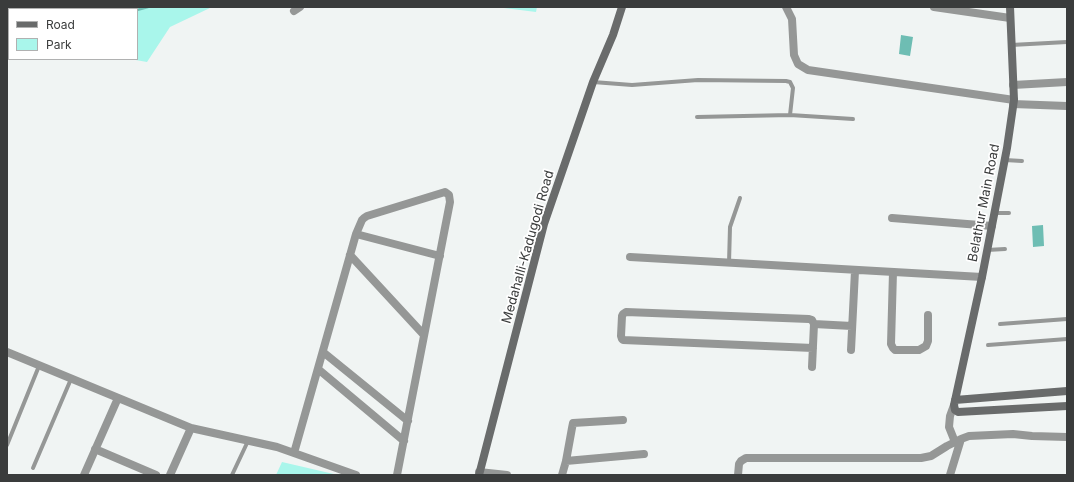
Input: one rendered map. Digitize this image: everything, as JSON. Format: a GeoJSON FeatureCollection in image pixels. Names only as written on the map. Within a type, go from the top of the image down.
{"type":"FeatureCollection","features":[{"type":"Feature","properties":{"kind":"street","name":"Medahalli-Kadugodi Road"},"geometry":{"type":"LineString","coordinates":[[479,473],[544,224],[593,82],[613,35],[622,7]]}},
{"type":"Feature","properties":{"kind":"street"},"geometry":{"type":"LineString","coordinates":[[786,7],[792,19],[794,55],[798,64],[808,70],[1013,102],[1067,106]]}},
{"type":"Feature","properties":{"kind":"street"},"geometry":{"type":"LineString","coordinates":[[934,7],[984,11],[1010,18]]}},
{"type":"Feature","properties":{"kind":"street","name":"Belathur Main Road"},"geometry":{"type":"LineString","coordinates":[[955,403],[1005,160],[1013,102],[1010,7]]}},
{"type":"Feature","properties":{"kind":"street"},"geometry":{"type":"LineString","coordinates":[[1013,85],[1067,82]]}},
{"type":"Feature","properties":{"kind":"street"},"geometry":{"type":"LineString","coordinates":[[294,453],[356,234],[362,220],[367,216],[445,192],[449,195],[450,202],[397,475]]}},
{"type":"Feature","properties":{"kind":"street"},"geometry":{"type":"LineString","coordinates":[[892,218],[992,226]]}},
{"type":"Feature","properties":{"kind":"street"},"geometry":{"type":"LineString","coordinates":[[356,234],[440,256]]}},
{"type":"Feature","properties":{"kind":"street"},"geometry":{"type":"LineString","coordinates":[[350,255],[424,334]]}},
{"type":"Feature","properties":{"kind":"street"},"geometry":{"type":"LineString","coordinates":[[630,257],[855,271],[982,277]]}},
{"type":"Feature","properties":{"kind":"street"},"geometry":{"type":"LineString","coordinates":[[852,350],[855,271]]}},
{"type":"Feature","properties":{"kind":"street"},"geometry":{"type":"LineString","coordinates":[[893,272],[892,348],[895,350],[919,350],[926,346],[928,341],[928,315]]}},
{"type":"Feature","properties":{"kind":"street"},"geometry":{"type":"LineString","coordinates":[[813,348],[623,340],[621,338],[622,316],[624,312],[626,312],[809,319],[814,324],[852,326]]}},
{"type":"Feature","properties":{"kind":"street"},"geometry":{"type":"LineString","coordinates":[[812,366],[814,324]]}},
{"type":"Feature","properties":{"kind":"street"},"geometry":{"type":"LineString","coordinates":[[7,352],[191,428],[277,447],[356,475]]}},
{"type":"Feature","properties":{"kind":"street"},"geometry":{"type":"LineString","coordinates":[[323,352],[408,421]]}},
{"type":"Feature","properties":{"kind":"street"},"geometry":{"type":"LineString","coordinates":[[318,368],[404,441]]}},
{"type":"Feature","properties":{"kind":"street"},"geometry":{"type":"LineString","coordinates":[[955,403],[1067,391]]}},
{"type":"Feature","properties":{"kind":"street"},"geometry":{"type":"LineString","coordinates":[[84,475],[118,398]]}},
{"type":"Feature","properties":{"kind":"street"},"geometry":{"type":"LineString","coordinates":[[955,403],[956,410],[958,412],[1067,406]]}},
{"type":"Feature","properties":{"kind":"street"},"geometry":{"type":"LineString","coordinates":[[950,475],[958,440],[949,427],[950,416],[955,403]]}},
{"type":"Feature","properties":{"kind":"street"},"geometry":{"type":"LineString","coordinates":[[562,475],[573,424],[623,420]]}},
{"type":"Feature","properties":{"kind":"street"},"geometry":{"type":"LineString","coordinates":[[170,475],[191,428]]}},
{"type":"Feature","properties":{"kind":"street"},"geometry":{"type":"LineString","coordinates":[[738,475],[739,464],[746,458],[921,458],[931,456],[958,440],[969,436],[1013,434],[1067,437]]}},
{"type":"Feature","properties":{"kind":"street"},"geometry":{"type":"LineString","coordinates":[[95,449],[156,475]]}},
{"type":"Feature","properties":{"kind":"street"},"geometry":{"type":"LineString","coordinates":[[566,462],[644,454]]}},
{"type":"Feature","properties":{"kind":"street"},"geometry":{"type":"LineString","coordinates":[[479,473],[507,475]]}},
{"type":"Feature","properties":{"kind":"lane"},"geometry":{"type":"LineString","coordinates":[[1011,45],[1067,42]]}},
{"type":"Feature","properties":{"kind":"lane"},"geometry":{"type":"LineString","coordinates":[[593,82],[632,85],[698,80],[786,81],[790,82],[793,88],[790,115]]}},
{"type":"Feature","properties":{"kind":"lane"},"geometry":{"type":"LineString","coordinates":[[696,116],[790,115],[853,119]]}},
{"type":"Feature","properties":{"kind":"lane"},"geometry":{"type":"LineString","coordinates":[[1005,160],[1022,161]]}},
{"type":"Feature","properties":{"kind":"lane"},"geometry":{"type":"LineString","coordinates":[[729,263],[730,227],[740,198]]}},
{"type":"Feature","properties":{"kind":"lane"},"geometry":{"type":"LineString","coordinates":[[995,213],[1009,213]]}},
{"type":"Feature","properties":{"kind":"lane"},"geometry":{"type":"LineString","coordinates":[[987,250],[1005,249]]}},
{"type":"Feature","properties":{"kind":"lane"},"geometry":{"type":"LineString","coordinates":[[1000,324],[1067,319]]}},
{"type":"Feature","properties":{"kind":"lane"},"geometry":{"type":"LineString","coordinates":[[988,345],[1067,340]]}},
{"type":"Feature","properties":{"kind":"lane"},"geometry":{"type":"LineString","coordinates":[[7,445],[39,366]]}},
{"type":"Feature","properties":{"kind":"lane"},"geometry":{"type":"LineString","coordinates":[[33,468],[71,379]]}},
{"type":"Feature","properties":{"kind":"lane"},"geometry":{"type":"LineString","coordinates":[[232,475],[248,441]]}},
{"type":"Feature","properties":{"kind":"green space"},"geometry":{"type":"Polygon","coordinates":[[[7,7],[212,7],[170,27],[147,62],[136,60],[138,60],[138,8],[8,8],[7,39],[7,7]]]}},
{"type":"Feature","properties":{"kind":"green space"},"geometry":{"type":"Polygon","coordinates":[[[496,7],[537,7],[536,12],[496,7]]]}},
{"type":"Feature","properties":{"kind":"green space"},"geometry":{"type":"Polygon","coordinates":[[[282,462],[338,475],[276,475],[282,462]]]}},
{"type":"Feature","properties":{"kind":"shaded area"},"geometry":{"type":"Polygon","coordinates":[[[901,35],[913,37],[910,56],[899,54],[901,35]]]}},
{"type":"Feature","properties":{"kind":"shaded area"},"geometry":{"type":"Polygon","coordinates":[[[1043,225],[1044,246],[1033,247],[1032,226],[1043,225]]]}},
{"type":"Feature","properties":{"kind":"waterway"},"geometry":{"type":"LineString","coordinates":[[138,10],[148,7]]}}]}
